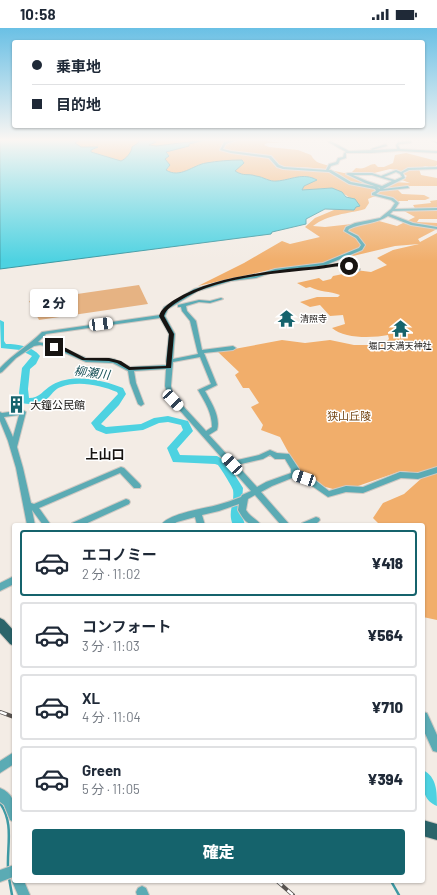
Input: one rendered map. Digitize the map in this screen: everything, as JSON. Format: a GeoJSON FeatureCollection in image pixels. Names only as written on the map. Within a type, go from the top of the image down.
{"type":"FeatureCollection","features":[{"type":"Feature","properties":{"kind":"main road"},"geometry":{"type":"LineString","coordinates":[[0,624],[12,638]]}},
{"type":"Feature","properties":{"kind":"main road"},"geometry":{"type":"LineString","coordinates":[[425,829],[437,832]]}},
{"type":"Feature","properties":{"kind":"street"},"geometry":{"type":"LineString","coordinates":[[346,180],[373,186],[380,189],[408,187]]}},
{"type":"Feature","properties":{"kind":"street"},"geometry":{"type":"LineString","coordinates":[[363,180],[380,189]]}},
{"type":"Feature","properties":{"kind":"street"},"geometry":{"type":"LineString","coordinates":[[259,275],[278,269],[321,265],[361,249],[363,244],[357,237],[347,232],[347,228],[356,224],[380,219],[392,210],[397,203],[396,202],[373,194],[395,181]]}},
{"type":"Feature","properties":{"kind":"street"},"geometry":{"type":"LineString","coordinates":[[392,210],[437,209]]}},
{"type":"Feature","properties":{"kind":"street"},"geometry":{"type":"LineString","coordinates":[[386,214],[412,224],[437,228]]}},
{"type":"Feature","properties":{"kind":"street"},"geometry":{"type":"LineString","coordinates":[[284,523],[169,393],[169,364],[172,334],[162,316],[164,310],[170,305],[196,290],[231,280],[341,264],[358,270]]}},
{"type":"Feature","properties":{"kind":"street"},"geometry":{"type":"LineString","coordinates":[[196,290],[200,301]]}},
{"type":"Feature","properties":{"kind":"street"},"geometry":{"type":"LineString","coordinates":[[170,305],[183,306],[200,301],[210,302],[221,299]]}},
{"type":"Feature","properties":{"kind":"street"},"geometry":{"type":"LineString","coordinates":[[183,306],[193,321],[201,354],[214,385],[200,390],[210,406],[216,423],[215,428],[205,434]]}},
{"type":"Feature","properties":{"kind":"street"},"geometry":{"type":"LineString","coordinates":[[0,371],[20,352],[33,344],[44,333],[162,316]]}},
{"type":"Feature","properties":{"kind":"street"},"geometry":{"type":"LineString","coordinates":[[33,344],[47,344],[64,349],[84,359],[119,362],[132,370],[133,382],[141,404]]}},
{"type":"Feature","properties":{"kind":"street"},"geometry":{"type":"LineString","coordinates":[[129,369],[169,364],[201,354],[233,348]]}},
{"type":"Feature","properties":{"kind":"street"},"geometry":{"type":"LineString","coordinates":[[14,446],[23,412],[0,415],[14,446],[31,506],[31,523]]}},
{"type":"Feature","properties":{"kind":"street"},"geometry":{"type":"LineString","coordinates":[[232,464],[262,456],[270,452],[275,456],[287,456],[295,469],[294,475]]}},
{"type":"Feature","properties":{"kind":"street"},"geometry":{"type":"LineString","coordinates":[[31,506],[121,470],[137,486]]}},
{"type":"Feature","properties":{"kind":"street"},"geometry":{"type":"LineString","coordinates":[[168,523],[176,519],[240,500],[256,490],[294,475],[312,482],[328,494],[346,489],[363,490],[400,475],[418,476],[437,470]]}},
{"type":"Feature","properties":{"kind":"street"},"geometry":{"type":"LineString","coordinates":[[240,500],[242,510],[247,518],[254,523]]}},
{"type":"Feature","properties":{"kind":"street"},"geometry":{"type":"LineString","coordinates":[[80,523],[126,502]]}},
{"type":"Feature","properties":{"kind":"street"},"geometry":{"type":"LineString","coordinates":[[31,506],[44,523]]}},
{"type":"Feature","properties":{"kind":"street"},"geometry":{"type":"LineString","coordinates":[[197,513],[200,523]]}},
{"type":"Feature","properties":{"kind":"street"},"geometry":{"type":"LineString","coordinates":[[309,523],[316,520]]}},
{"type":"Feature","properties":{"kind":"street"},"geometry":{"type":"LineString","coordinates":[[0,587],[12,581]]}},
{"type":"Feature","properties":{"kind":"street"},"geometry":{"type":"LineString","coordinates":[[425,719],[433,729],[437,746]]}},
{"type":"Feature","properties":{"kind":"street"},"geometry":{"type":"LineString","coordinates":[[0,768],[12,760]]}},
{"type":"Feature","properties":{"kind":"street"},"geometry":{"type":"LineString","coordinates":[[0,794],[8,801],[12,811]]}},
{"type":"Feature","properties":{"kind":"street"},"geometry":{"type":"LineString","coordinates":[[0,876],[12,872]]}},
{"type":"Feature","properties":{"kind":"street"},"geometry":{"type":"LineString","coordinates":[[19,883],[24,895]]}},
{"type":"Feature","properties":{"kind":"shaded area"},"geometry":{"type":"Polygon","coordinates":[[[139,285],[148,304],[39,320],[29,301],[139,285]]]}},
{"type":"Feature","properties":{"kind":"green space","name":"狭山丘陵"},"geometry":{"type":"Polygon","coordinates":[[[315,180],[359,180],[380,186],[389,185],[394,182],[410,183],[403,180],[437,180],[437,186],[404,186],[396,188],[402,194],[424,195],[430,198],[425,200],[408,200],[398,202],[383,197],[372,197],[368,199],[369,203],[365,209],[325,219],[313,226],[325,227],[379,221],[397,226],[415,217],[404,211],[416,210],[413,205],[431,203],[430,201],[437,200],[437,219],[419,219],[417,222],[437,223],[437,229],[418,239],[420,242],[437,233],[437,620],[425,617],[425,523],[378,523],[373,518],[383,503],[404,494],[423,477],[417,473],[401,471],[358,486],[333,489],[322,486],[298,470],[280,437],[261,430],[263,425],[251,407],[259,403],[249,388],[243,388],[235,375],[239,372],[218,352],[282,340],[305,343],[330,340],[354,345],[368,345],[385,343],[389,339],[388,335],[359,337],[337,332],[332,328],[345,324],[343,315],[330,316],[320,305],[310,307],[300,302],[317,297],[338,297],[340,295],[310,287],[306,288],[297,283],[319,278],[323,281],[331,279],[333,276],[343,274],[348,269],[371,272],[387,265],[377,258],[393,250],[419,244],[395,246],[315,265],[278,268],[198,286],[244,263],[282,241],[290,244],[320,237],[305,227],[315,218],[334,210],[354,209],[360,206],[334,189],[324,188],[302,190],[304,186],[315,180]]]}},
{"type":"Feature","properties":{"kind":"water"},"geometry":{"type":"Polygon","coordinates":[[[0,180],[316,180],[304,186],[302,190],[332,188],[342,192],[346,197],[355,199],[360,206],[356,207],[354,210],[325,209],[306,219],[306,224],[272,232],[271,234],[0,269],[0,180]]]}},
{"type":"Feature","properties":{"kind":"waterway","name":"柳瀬川"},"geometry":{"type":"LineString","coordinates":[[0,322],[0,341],[4,346],[26,349],[36,356],[33,362],[26,368],[24,389],[25,401],[40,399],[57,385],[75,382],[95,383],[113,387],[120,390],[122,394],[116,403],[96,423],[102,430],[106,431],[143,427],[157,420],[168,419],[185,423],[188,431],[172,448],[177,459],[217,460],[222,464],[238,491],[235,512],[238,523]]}},
{"type":"Feature","properties":{"kind":"waterway","name":"柳瀬川"},"geometry":{"type":"LineString","coordinates":[[425,781],[437,798]]}},
{"type":"Feature","properties":{"kind":"waterway"},"geometry":{"type":"LineString","coordinates":[[0,803],[7,818],[9,834],[8,868]]}},
{"type":"Feature","properties":{"kind":"waterway"},"geometry":{"type":"LineString","coordinates":[[9,878],[12,895]]}},
{"type":"Feature","properties":{"kind":"waterway"},"geometry":{"type":"LineString","coordinates":[[392,883],[399,895]]}},
{"type":"Feature","properties":{"kind":"railway"},"geometry":{"type":"LineString","coordinates":[[0,712],[12,716]]}},
{"type":"Feature","properties":{"kind":"railway"},"geometry":{"type":"LineString","coordinates":[[279,883],[293,895]]}},
{"type":"Feature","properties":{"kind":"place","name":"清照寺"},"geometry":{"type":"Point","coordinates":[287,318]}},
{"type":"Feature","properties":{"kind":"place","name":"堀口天満天神社"},"geometry":{"type":"Point","coordinates":[400,328]}},
{"type":"Feature","properties":{"kind":"place","name":"大鐘公民館"},"geometry":{"type":"Point","coordinates":[17,404]}},
{"type":"Feature","properties":{"kind":"district","name":"上山口"},"geometry":{"type":"Point","coordinates":[105,454]}},
{"type":"Feature","properties":{"kind":"route"},"geometry":{"type":"LineString","coordinates":[[54,347],[74,353],[84,359],[119,362],[129,369],[169,367],[172,334],[163,319],[162,313],[170,305],[186,295],[196,290],[231,280],[259,275],[262,276],[281,271],[321,268],[338,264],[349,266]]}}]}
